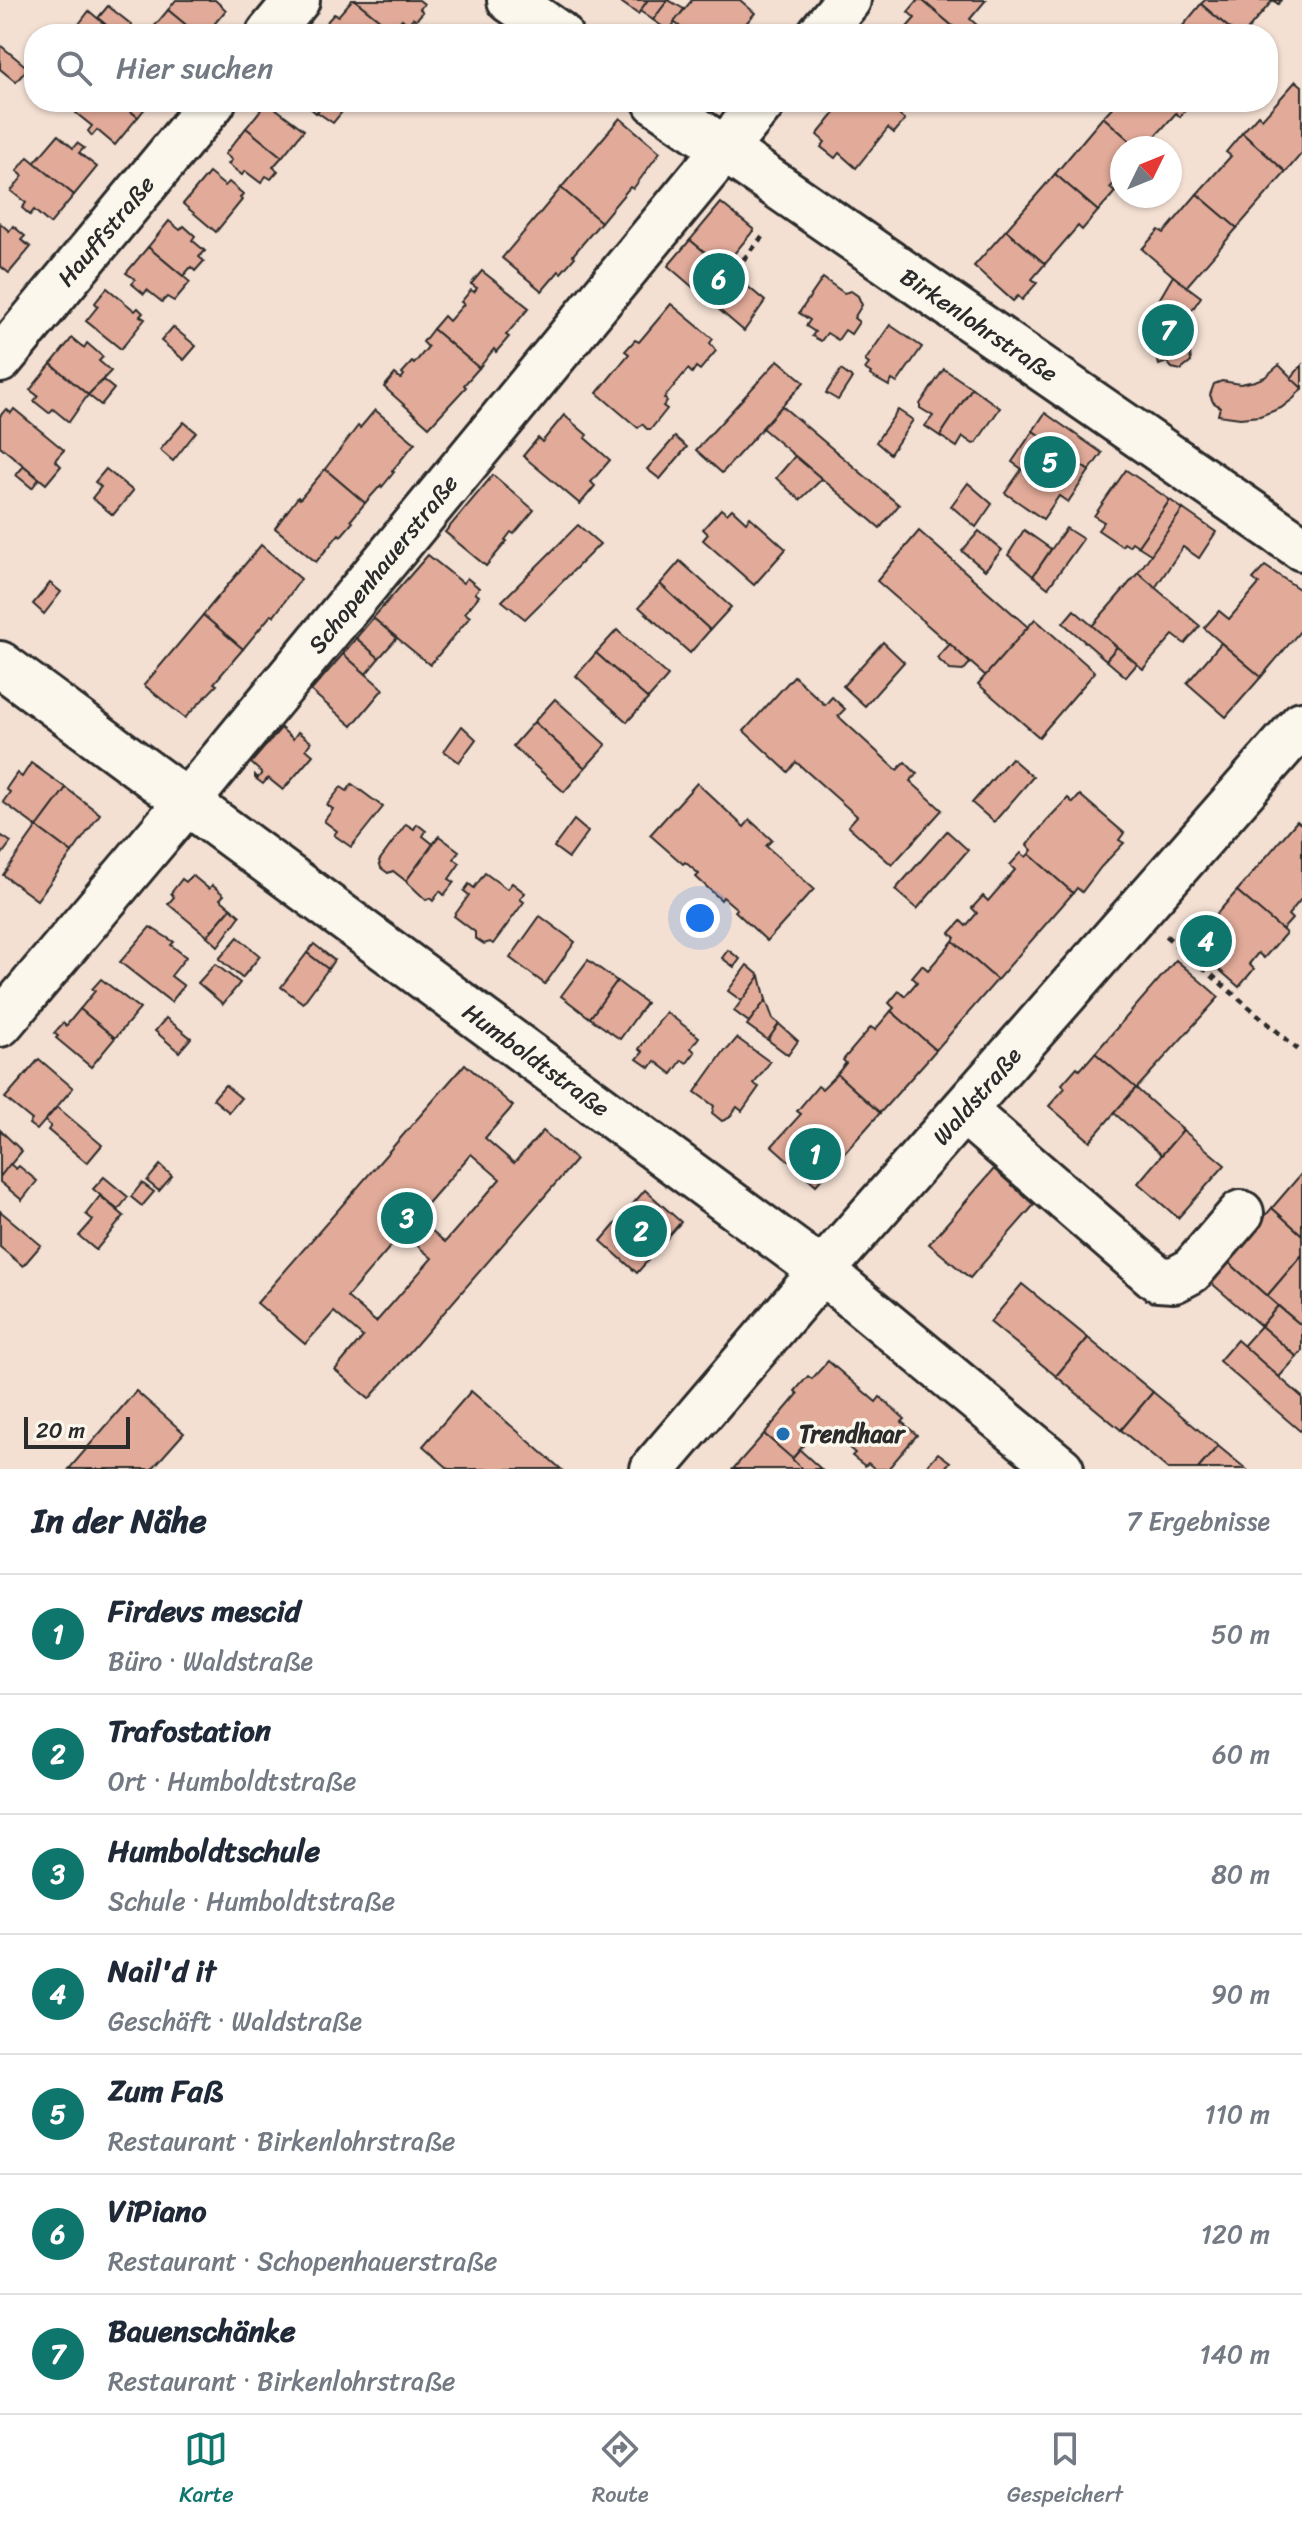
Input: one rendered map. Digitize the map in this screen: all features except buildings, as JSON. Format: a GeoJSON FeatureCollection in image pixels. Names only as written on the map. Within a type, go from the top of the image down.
{"type":"FeatureCollection","features":[{"type":"Feature","properties":{"kind":"street"},"geometry":{"type":"LineString","coordinates":[[277,24],[297,0]]}},
{"type":"Feature","properties":{"kind":"street"},"geometry":{"type":"LineString","coordinates":[[510,0],[545,24]]}},
{"type":"Feature","properties":{"kind":"street"},"geometry":{"type":"LineString","coordinates":[[828,24],[848,0]]}},
{"type":"Feature","properties":{"kind":"street","name":"Hauffstraße"},"geometry":{"type":"LineString","coordinates":[[0,360],[205,112]]}},
{"type":"Feature","properties":{"kind":"street","name":"Birkenlohrstraße"},"geometry":{"type":"LineString","coordinates":[[670,112],[1302,548]]}},
{"type":"Feature","properties":{"kind":"street","name":"Schopenhauerstraße"},"geometry":{"type":"LineString","coordinates":[[0,1024],[187,802],[754,112]]}},
{"type":"Feature","properties":{"kind":"street","name":"Humboldtstraße"},"geometry":{"type":"LineString","coordinates":[[0,664],[822,1271],[1061,1469]]}},
{"type":"Feature","properties":{"kind":"street","name":"Waldstraße"},"geometry":{"type":"LineString","coordinates":[[653,1469],[822,1271],[1302,724]]}},
{"type":"Feature","properties":{"kind":"street"},"geometry":{"type":"LineString","coordinates":[[964,1111],[1158,1279],[1174,1280],[1191,1271],[1241,1213]]}},
{"type":"Feature","properties":{"kind":"path"},"geometry":{"type":"LineString","coordinates":[[736,269],[762,237]]}},
{"type":"Feature","properties":{"kind":"path"},"geometry":{"type":"LineString","coordinates":[[1138,912],[1302,1053]]}},
{"type":"Feature","properties":{"kind":"place","name":"ViPiano"},"geometry":{"type":"Point","coordinates":[719,279]}},
{"type":"Feature","properties":{"kind":"place","name":"Bauenschänke"},"geometry":{"type":"Point","coordinates":[1168,330]}},
{"type":"Feature","properties":{"kind":"place","name":"Zum Faß"},"geometry":{"type":"Point","coordinates":[1050,462]}},
{"type":"Feature","properties":{"kind":"place","name":"Nail'd it"},"geometry":{"type":"Point","coordinates":[1206,941]}},
{"type":"Feature","properties":{"kind":"place","name":"Firdevs mescid"},"geometry":{"type":"Point","coordinates":[815,1154]}},
{"type":"Feature","properties":{"kind":"place","name":"Humboldtschule"},"geometry":{"type":"Point","coordinates":[407,1218]}},
{"type":"Feature","properties":{"kind":"place","name":"Trafostation"},"geometry":{"type":"Point","coordinates":[641,1231]}},
{"type":"Feature","properties":{"kind":"place","name":"Trendhaar"},"geometry":{"type":"Point","coordinates":[783,1434]}}]}
